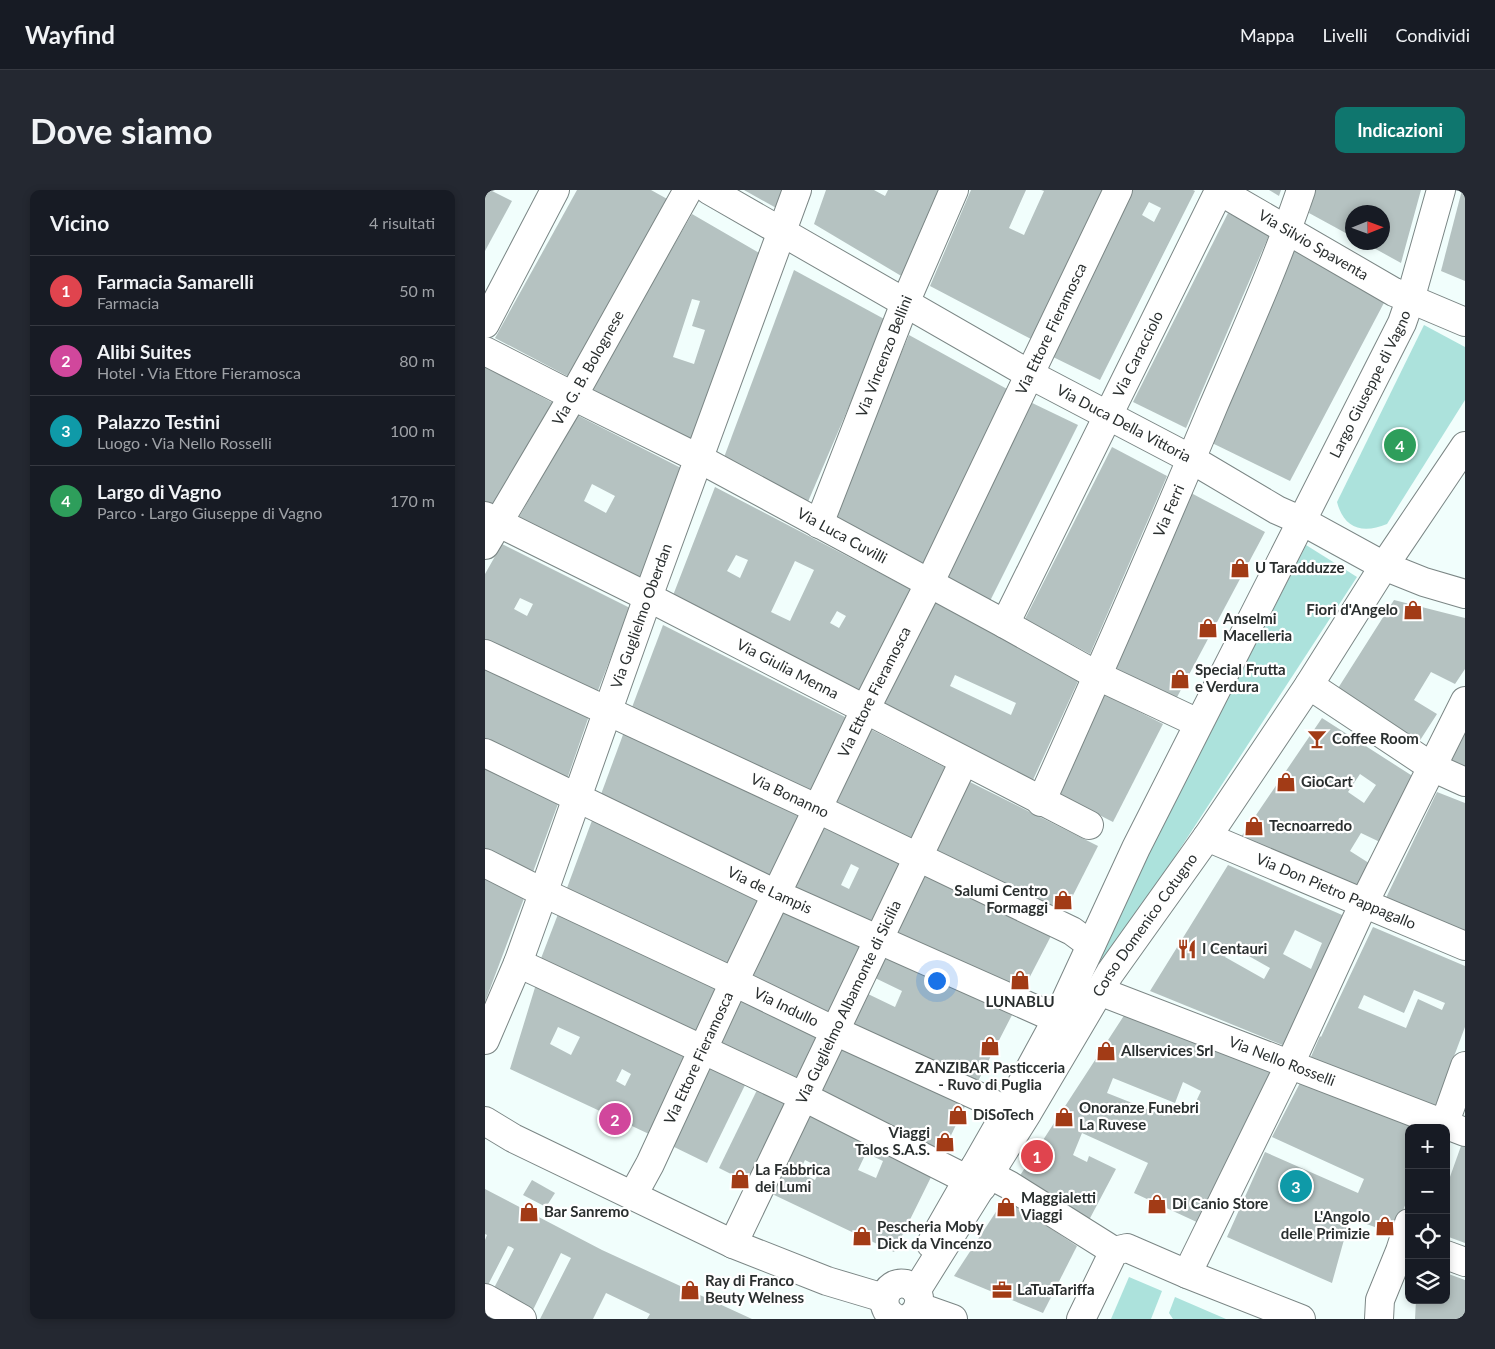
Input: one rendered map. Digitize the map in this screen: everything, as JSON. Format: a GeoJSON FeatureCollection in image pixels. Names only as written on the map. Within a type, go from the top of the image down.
{"type":"FeatureCollection","features":[{"type":"Feature","properties":{"kind":"street"},"geometry":{"type":"LineString","coordinates":[[485,324],[555,190]]}},
{"type":"Feature","properties":{"kind":"street","name":"Via G. B. Bolognese"},"geometry":{"type":"LineString","coordinates":[[489,528],[573,396],[687,190]]}},
{"type":"Feature","properties":{"kind":"street","name":"Via Duca Della Vittoria"},"geometry":{"type":"LineString","coordinates":[[709,190],[1029,374],[1191,460],[1277,510],[1302,521],[1384,566],[1424,582],[1465,594]]}},
{"type":"Feature","properties":{"kind":"street","name":"Via Guglielmo Oberdan"},"geometry":{"type":"LineString","coordinates":[[485,1040],[518,963],[544,893],[647,597],[797,190]]}},
{"type":"Feature","properties":{"kind":"street","name":"Via Vincenzo Bellini"},"geometry":{"type":"LineString","coordinates":[[819,524],[905,303],[954,190]]}},
{"type":"Feature","properties":{"kind":"street","name":"Via Ettore Fieramosca"},"geometry":{"type":"LineString","coordinates":[[633,1195],[650,1164],[776,894],[865,710],[929,584],[1118,190]]}},
{"type":"Feature","properties":{"kind":"street","name":"Via Silvio Spaventa"},"geometry":{"type":"LineString","coordinates":[[1218,190],[1410,300]]}},
{"type":"Feature","properties":{"kind":"street","name":"Via Caracciolo"},"geometry":{"type":"LineString","coordinates":[[1005,624],[1218,190]]}},
{"type":"Feature","properties":{"kind":"street","name":"Via Ferri"},"geometry":{"type":"LineString","coordinates":[[1041,802],[1098,676],[1191,460],[1288,230],[1301,190]]}},
{"type":"Feature","properties":{"kind":"street"},"geometry":{"type":"LineString","coordinates":[[1410,300],[1441,190]]}},
{"type":"Feature","properties":{"kind":"street","name":"Largo Giuseppe di Vagno"},"geometry":{"type":"LineString","coordinates":[[1302,521],[1402,323],[1410,300],[1465,322]]}},
{"type":"Feature","properties":{"kind":"street","name":"Via Luca Cuvilli"},"geometry":{"type":"LineString","coordinates":[[485,351],[698,458],[1098,676],[1198,723]]}},
{"type":"Feature","properties":{"kind":"street"},"geometry":{"type":"LineString","coordinates":[[1384,566],[1465,446]]}},
{"type":"Feature","properties":{"kind":"street","name":"Corso Domenico Cotugno"},"geometry":{"type":"LineString","coordinates":[[1018,1111],[1057,1019],[1136,848],[1302,521]]}},
{"type":"Feature","properties":{"kind":"street","name":"Via Giulia Menna"},"geometry":{"type":"LineString","coordinates":[[489,528],[647,597],[1041,802],[1089,825]]}},
{"type":"Feature","properties":{"kind":"street","name":"Corso Domenico Cotugno"},"geometry":{"type":"LineString","coordinates":[[900,1306],[1018,1111],[1104,982],[1207,837],[1309,685],[1384,566]]}},
{"type":"Feature","properties":{"kind":"street","name":"Via Bonanno"},"geometry":{"type":"LineString","coordinates":[[485,654],[818,809],[1071,931],[1089,951]]}},
{"type":"Feature","properties":{"kind":"street"},"geometry":{"type":"LineString","coordinates":[[1309,685],[1432,767],[1465,782]]}},
{"type":"Feature","properties":{"kind":"street"},"geometry":{"type":"LineString","coordinates":[[1187,1274],[1291,1064],[1364,903],[1465,701]]}},
{"type":"Feature","properties":{"kind":"street","name":"Via de Lampis"},"geometry":{"type":"LineString","coordinates":[[485,754],[776,894],[1057,1019]]}},
{"type":"Feature","properties":{"kind":"street","name":"Via Guglielmo Albamonte di Sicilia"},"geometry":{"type":"LineString","coordinates":[[733,1244],[964,761]]}},
{"type":"Feature","properties":{"kind":"street","name":"Via Don Pietro Pappagallo"},"geometry":{"type":"LineString","coordinates":[[1207,837],[1465,946]]}},
{"type":"Feature","properties":{"kind":"street","name":"Via Indullo"},"geometry":{"type":"LineString","coordinates":[[485,863],[544,893],[835,1031],[1018,1111]]}},
{"type":"Feature","properties":{"kind":"street","name":"Via Nello Rosselli"},"geometry":{"type":"LineString","coordinates":[[1089,951],[1088,969],[1104,982],[1291,1064],[1451,1128]]}},
{"type":"Feature","properties":{"kind":"street"},"geometry":{"type":"LineString","coordinates":[[518,963],[978,1177],[1009,1186],[1114,1251],[1127,1248],[1301,1319]]}},
{"type":"Feature","properties":{"kind":"street"},"geometry":{"type":"LineString","coordinates":[[1451,1128],[1465,1066]]}},
{"type":"Feature","properties":{"kind":"street"},"geometry":{"type":"LineString","coordinates":[[485,1121],[513,1138],[733,1244],[827,1281],[900,1306],[953,1319]]}},
{"type":"Feature","properties":{"kind":"street"},"geometry":{"type":"LineString","coordinates":[[1379,1319],[1380,1300],[1405,1239]]}},
{"type":"Feature","properties":{"kind":"street"},"geometry":{"type":"LineString","coordinates":[[1081,1319],[1114,1251]]}},
{"type":"Feature","properties":{"kind":"street"},"geometry":{"type":"LineString","coordinates":[[1450,1256],[1465,1262]]}},
{"type":"Feature","properties":{"kind":"street"},"geometry":{"type":"LineString","coordinates":[[485,1298],[522,1319]]}},
{"type":"Feature","properties":{"kind":"shaded area"},"geometry":{"type":"Polygon","coordinates":[[[1424,325],[1465,347],[1465,400],[1387,524],[1370,529],[1362,529],[1344,518],[1337,502],[1424,325]]]}},
{"type":"Feature","properties":{"kind":"shaded area"},"geometry":{"type":"Polygon","coordinates":[[[1306,545],[1357,577],[1105,964],[1099,965],[1095,960],[1306,545]]]}},
{"type":"Feature","properties":{"kind":"shaded area"},"geometry":{"type":"Polygon","coordinates":[[[1129,1277],[1162,1291],[1151,1319],[1111,1319],[1129,1277]]]}},
{"type":"Feature","properties":{"kind":"shaded area"},"geometry":{"type":"Polygon","coordinates":[[[1175,1297],[1226,1319],[1173,1319],[1169,1313],[1175,1297]]]}},
{"type":"Feature","properties":{"kind":"building"},"geometry":{"type":"Polygon","coordinates":[[[485,190],[490,190],[512,201],[485,251],[485,190]]]}},
{"type":"Feature","properties":{"kind":"building"},"geometry":{"type":"Polygon","coordinates":[[[577,190],[651,190],[669,200],[569,377],[495,338],[577,190]]]}},
{"type":"Feature","properties":{"kind":"building"},"geometry":{"type":"Polygon","coordinates":[[[744,190],[785,190],[778,209],[744,190]]]}},
{"type":"Feature","properties":{"kind":"building"},"geometry":{"type":"Polygon","coordinates":[[[826,190],[874,190],[885,196],[888,190],[941,190],[903,277],[814,224],[826,190]]]}},
{"type":"Feature","properties":{"kind":"building"},"geometry":{"type":"Polygon","coordinates":[[[971,190],[1026,190],[1009,228],[1024,235],[1044,191],[1041,190],[1104,190],[1031,339],[930,286],[971,190]]]}},
{"type":"Feature","properties":{"kind":"building"},"geometry":{"type":"Polygon","coordinates":[[[1132,190],[1195,191],[1100,380],[1049,355],[1132,190]],[[1149,202],[1142,215],[1154,222],[1161,208],[1149,202]]]}},
{"type":"Feature","properties":{"kind":"building"},"geometry":{"type":"Polygon","coordinates":[[[1269,190],[1281,190],[1279,196],[1269,190]]]}},
{"type":"Feature","properties":{"kind":"building"},"geometry":{"type":"Polygon","coordinates":[[[1315,190],[1421,190],[1401,263],[1377,250],[1390,250],[1390,205],[1345,205],[1345,233],[1309,213],[1315,190]]]}},
{"type":"Feature","properties":{"kind":"building"},"geometry":{"type":"Polygon","coordinates":[[[1462,190],[1465,190],[1465,281],[1441,271],[1462,190]]]}},
{"type":"Feature","properties":{"kind":"building"},"geometry":{"type":"Polygon","coordinates":[[[1228,213],[1269,235],[1186,428],[1133,402],[1228,213]]]}},
{"type":"Feature","properties":{"kind":"building"},"geometry":{"type":"Polygon","coordinates":[[[692,214],[761,254],[692,443],[590,390],[692,214]],[[692,299],[673,357],[694,364],[705,330],[692,326],[700,301],[692,299]]]}},
{"type":"Feature","properties":{"kind":"building"},"geometry":{"type":"Polygon","coordinates":[[[1294,249],[1386,299],[1290,481],[1210,442],[1294,249]]]}},
{"type":"Feature","properties":{"kind":"building"},"geometry":{"type":"Polygon","coordinates":[[[794,270],[886,320],[807,504],[723,460],[794,270]]]}},
{"type":"Feature","properties":{"kind":"building"},"geometry":{"type":"Polygon","coordinates":[[[909,335],[1007,389],[924,564],[831,517],[909,335]]]}},
{"type":"Feature","properties":{"kind":"building"},"geometry":{"type":"Polygon","coordinates":[[[485,366],[553,403],[494,505],[485,501],[485,366]]]}},
{"type":"Feature","properties":{"kind":"building"},"geometry":{"type":"Polygon","coordinates":[[[1028,401],[1078,425],[990,601],[943,576],[1028,401]]]}},
{"type":"Feature","properties":{"kind":"building"},"geometry":{"type":"Polygon","coordinates":[[[577,415],[683,469],[640,581],[518,519],[577,415]],[[592,484],[584,501],[606,513],[615,496],[592,484]]]}},
{"type":"Feature","properties":{"kind":"building"},"geometry":{"type":"Polygon","coordinates":[[[1112,447],[1167,476],[1090,654],[1025,619],[1112,447]]]}},
{"type":"Feature","properties":{"kind":"building"},"geometry":{"type":"Polygon","coordinates":[[[715,487],[912,590],[862,695],[672,598],[715,487]],[[736,555],[727,571],[740,578],[748,560],[736,555]],[[795,561],[771,612],[790,621],[814,570],[795,561]],[[837,611],[830,623],[839,628],[846,616],[837,611]]]}},
{"type":"Feature","properties":{"kind":"building"},"geometry":{"type":"Polygon","coordinates":[[[1191,493],[1265,532],[1176,699],[1114,667],[1191,493]]]}},
{"type":"Feature","properties":{"kind":"building"},"geometry":{"type":"Polygon","coordinates":[[[502,544],[630,608],[597,693],[485,641],[485,574],[502,544]],[[520,598],[514,609],[527,616],[533,604],[520,598]]]}},
{"type":"Feature","properties":{"kind":"building"},"geometry":{"type":"Polygon","coordinates":[[[1394,600],[1465,618],[1465,669],[1455,684],[1431,672],[1414,700],[1437,714],[1417,745],[1335,693],[1394,600]]]}},
{"type":"Feature","properties":{"kind":"building"},"geometry":{"type":"Polygon","coordinates":[[[932,601],[1079,679],[1033,780],[881,705],[932,601]],[[955,675],[950,686],[1011,715],[1016,703],[955,675]]]}},
{"type":"Feature","properties":{"kind":"building"},"geometry":{"type":"Polygon","coordinates":[[[663,625],[849,719],[811,793],[631,710],[663,625]]]}},
{"type":"Feature","properties":{"kind":"building"},"geometry":{"type":"Polygon","coordinates":[[[485,664],[590,713],[566,782],[485,742],[485,664]]]}},
{"type":"Feature","properties":{"kind":"building"},"geometry":{"type":"Polygon","coordinates":[[[1104,694],[1163,724],[1113,822],[1058,794],[1104,694]]]}},
{"type":"Feature","properties":{"kind":"building"},"geometry":{"type":"Polygon","coordinates":[[[1322,718],[1414,777],[1382,843],[1361,833],[1350,851],[1372,865],[1362,888],[1239,840],[1322,718]],[[1360,774],[1348,792],[1364,803],[1376,785],[1360,774]]]}},
{"type":"Feature","properties":{"kind":"building"},"geometry":{"type":"Polygon","coordinates":[[[1465,728],[1465,771],[1447,764],[1465,728]]]}},
{"type":"Feature","properties":{"kind":"building"},"geometry":{"type":"Polygon","coordinates":[[[870,729],[950,770],[916,844],[833,804],[870,729]]]}},
{"type":"Feature","properties":{"kind":"building"},"geometry":{"type":"Polygon","coordinates":[[[624,732],[803,815],[773,880],[600,797],[624,732]]]}},
{"type":"Feature","properties":{"kind":"building"},"geometry":{"type":"Polygon","coordinates":[[[485,766],[559,801],[533,872],[485,850],[485,766]]]}},
{"type":"Feature","properties":{"kind":"building"},"geometry":{"type":"Polygon","coordinates":[[[964,779],[1098,846],[1064,913],[932,848],[964,779]]]}},
{"type":"Feature","properties":{"kind":"building"},"geometry":{"type":"Polygon","coordinates":[[[1437,792],[1465,803],[1465,937],[1384,902],[1437,792]]]}},
{"type":"Feature","properties":{"kind":"building"},"geometry":{"type":"Polygon","coordinates":[[[594,815],[764,896],[731,966],[567,888],[594,815]]]}},
{"type":"Feature","properties":{"kind":"building"},"geometry":{"type":"Polygon","coordinates":[[[823,825],[905,864],[875,927],[794,888],[823,825]],[[851,864],[841,885],[849,889],[859,868],[851,864]]]}},
{"type":"Feature","properties":{"kind":"building"},"geometry":{"type":"Polygon","coordinates":[[[1228,865],[1349,918],[1285,1046],[1150,991],[1228,865]],[[1295,930],[1283,954],[1311,969],[1322,943],[1295,930]],[[1231,946],[1225,957],[1264,979],[1270,968],[1231,946]]]}},
{"type":"Feature","properties":{"kind":"building"},"geometry":{"type":"Polygon","coordinates":[[[924,873],[1052,934],[1021,994],[895,935],[924,873]]]}},
{"type":"Feature","properties":{"kind":"building"},"geometry":{"type":"Polygon","coordinates":[[[485,874],[526,893],[485,1002],[485,874]]]}},
{"type":"Feature","properties":{"kind":"building"},"geometry":{"type":"Polygon","coordinates":[[[786,906],[867,945],[833,1015],[752,976],[786,906]]]}},
{"type":"Feature","properties":{"kind":"building"},"geometry":{"type":"Polygon","coordinates":[[[560,909],[721,985],[698,1035],[540,961],[560,909]]]}},
{"type":"Feature","properties":{"kind":"building"},"geometry":{"type":"Polygon","coordinates":[[[1373,927],[1465,966],[1465,1027],[1435,1107],[1310,1059],[1373,927]],[[1414,990],[1404,1013],[1364,995],[1358,1008],[1406,1028],[1418,999],[1442,1010],[1445,1003],[1414,990]]]}},
{"type":"Feature","properties":{"kind":"building"},"geometry":{"type":"Polygon","coordinates":[[[881,954],[1012,1015],[977,1083],[848,1022],[868,994],[895,1007],[902,991],[871,976],[881,954]]]}},
{"type":"Feature","properties":{"kind":"building"},"geometry":{"type":"Polygon","coordinates":[[[537,981],[688,1053],[649,1134],[510,1069],[537,981]],[[558,1027],[550,1044],[571,1055],[580,1037],[558,1027]],[[622,1069],[616,1081],[625,1086],[631,1074],[622,1069]]]}},
{"type":"Feature","properties":{"kind":"building"},"geometry":{"type":"Polygon","coordinates":[[[743,996],[827,1037],[803,1086],[719,1045],[743,996]]]}},
{"type":"Feature","properties":{"kind":"building"},"geometry":{"type":"Polygon","coordinates":[[[1125,1014],[1274,1071],[1201,1224],[1134,1193],[1148,1163],[1082,1133],[1073,1155],[1087,1162],[1089,1156],[1116,1169],[1088,1222],[1019,1177],[1125,1014]],[[1113,1078],[1107,1093],[1165,1116],[1171,1103],[1191,1112],[1201,1091],[1183,1082],[1175,1103],[1113,1078]]]}},
{"type":"Feature","properties":{"kind":"building"},"geometry":{"type":"Polygon","coordinates":[[[840,1042],[967,1102],[943,1152],[817,1092],[840,1042]]]}},
{"type":"Feature","properties":{"kind":"building"},"geometry":{"type":"Polygon","coordinates":[[[709,1065],[746,1083],[707,1163],[670,1145],[709,1065]]]}},
{"type":"Feature","properties":{"kind":"building"},"geometry":{"type":"Polygon","coordinates":[[[1300,1083],[1410,1124],[1405,1124],[1405,1205],[1394,1234],[1350,1218],[1332,1283],[1227,1237],[1265,1152],[1358,1193],[1364,1179],[1272,1137],[1300,1083]]]}},
{"type":"Feature","properties":{"kind":"building"},"geometry":{"type":"Polygon","coordinates":[[[758,1088],[793,1102],[753,1185],[719,1168],[758,1088]]]}},
{"type":"Feature","properties":{"kind":"building"},"geometry":{"type":"Polygon","coordinates":[[[808,1110],[935,1169],[894,1252],[770,1193],[808,1110]],[[866,1153],[858,1170],[876,1178],[883,1161],[866,1153]],[[805,1160],[799,1172],[815,1180],[821,1168],[805,1160]]]}},
{"type":"Feature","properties":{"kind":"building"},"geometry":{"type":"Polygon","coordinates":[[[1461,1146],[1465,1147],[1465,1243],[1450,1237],[1450,1177],[1461,1146]]]}},
{"type":"Feature","properties":{"kind":"building"},"geometry":{"type":"Polygon","coordinates":[[[532,1180],[555,1193],[546,1207],[523,1195],[532,1180]]]}},
{"type":"Feature","properties":{"kind":"building"},"geometry":{"type":"Polygon","coordinates":[[[485,1189],[602,1250],[752,1319],[647,1319],[650,1314],[606,1293],[593,1319],[540,1319],[571,1258],[561,1253],[531,1314],[493,1290],[514,1249],[511,1247],[508,1246],[487,1287],[485,1286],[485,1240],[487,1235],[485,1234],[485,1189]]]}},
{"type":"Feature","properties":{"kind":"building"},"geometry":{"type":"Polygon","coordinates":[[[1005,1198],[1077,1246],[1043,1313],[954,1276],[1005,1198]]]}},
{"type":"Feature","properties":{"kind":"building"},"geometry":{"type":"Polygon","coordinates":[[[1450,1274],[1465,1280],[1465,1319],[1415,1319],[1416,1304],[1450,1304],[1450,1274]]]}},
{"type":"Feature","properties":{"kind":"place","name":"Largo di Vagno"},"geometry":{"type":"Point","coordinates":[1400,445]}},
{"type":"Feature","properties":{"kind":"place","name":"U Taradduzze"},"geometry":{"type":"Point","coordinates":[1240,568]}},
{"type":"Feature","properties":{"kind":"place","name":"Fiori d'Angelo"},"geometry":{"type":"Point","coordinates":[1413,610]}},
{"type":"Feature","properties":{"kind":"place","name":"Anselmi Macelleria"},"geometry":{"type":"Point","coordinates":[1208,628]}},
{"type":"Feature","properties":{"kind":"place","name":"Special Frutta e Verdura"},"geometry":{"type":"Point","coordinates":[1180,679]}},
{"type":"Feature","properties":{"kind":"place","name":"Coffee Room"},"geometry":{"type":"Point","coordinates":[1317,739]}},
{"type":"Feature","properties":{"kind":"place","name":"GioCart"},"geometry":{"type":"Point","coordinates":[1286,782]}},
{"type":"Feature","properties":{"kind":"place","name":"Tecnoarredo"},"geometry":{"type":"Point","coordinates":[1254,826]}},
{"type":"Feature","properties":{"kind":"place","name":"Salumi Centro Formaggi"},"geometry":{"type":"Point","coordinates":[1063,900]}},
{"type":"Feature","properties":{"kind":"place","name":"I Centauri"},"geometry":{"type":"Point","coordinates":[1187,949]}},
{"type":"Feature","properties":{"kind":"place","name":"LUNABLU"},"geometry":{"type":"Point","coordinates":[1020,980]}},
{"type":"Feature","properties":{"kind":"place","name":"ZANZIBAR Pasticceria - Ruvo di Puglia"},"geometry":{"type":"Point","coordinates":[990,1046]}},
{"type":"Feature","properties":{"kind":"place","name":"Allservices Srl"},"geometry":{"type":"Point","coordinates":[1106,1051]}},
{"type":"Feature","properties":{"kind":"place","name":"DiSoTech"},"geometry":{"type":"Point","coordinates":[958,1115]}},
{"type":"Feature","properties":{"kind":"place","name":"Onoranze Funebri La Ruvese"},"geometry":{"type":"Point","coordinates":[1064,1117]}},
{"type":"Feature","properties":{"kind":"place","name":"Alibi Suites"},"geometry":{"type":"Point","coordinates":[615,1119]}},
{"type":"Feature","properties":{"kind":"place","name":"Viaggi Talos S.A.S."},"geometry":{"type":"Point","coordinates":[945,1142]}},
{"type":"Feature","properties":{"kind":"place","name":"Farmacia Samarelli"},"geometry":{"type":"Point","coordinates":[1037,1156]}},
{"type":"Feature","properties":{"kind":"place","name":"La Fabbrica dei Lumi"},"geometry":{"type":"Point","coordinates":[740,1179]}},
{"type":"Feature","properties":{"kind":"place","name":"Palazzo Testini"},"geometry":{"type":"Point","coordinates":[1296,1186]}},
{"type":"Feature","properties":{"kind":"place","name":"Di Canio Store"},"geometry":{"type":"Point","coordinates":[1157,1204]}},
{"type":"Feature","properties":{"kind":"place","name":"Maggialetti Viaggi"},"geometry":{"type":"Point","coordinates":[1006,1207]}},
{"type":"Feature","properties":{"kind":"place","name":"Bar Sanremo"},"geometry":{"type":"Point","coordinates":[529,1212]}},
{"type":"Feature","properties":{"kind":"place","name":"L'Angolo delle Primizie"},"geometry":{"type":"Point","coordinates":[1385,1226]}},
{"type":"Feature","properties":{"kind":"place","name":"Pescheria Moby Dick da Vincenzo"},"geometry":{"type":"Point","coordinates":[862,1236]}},
{"type":"Feature","properties":{"kind":"place","name":"Ray di Franco Beuty Welness"},"geometry":{"type":"Point","coordinates":[690,1290]}},
{"type":"Feature","properties":{"kind":"place","name":"LaTuaTariffa"},"geometry":{"type":"Point","coordinates":[1002,1290]}}]}
